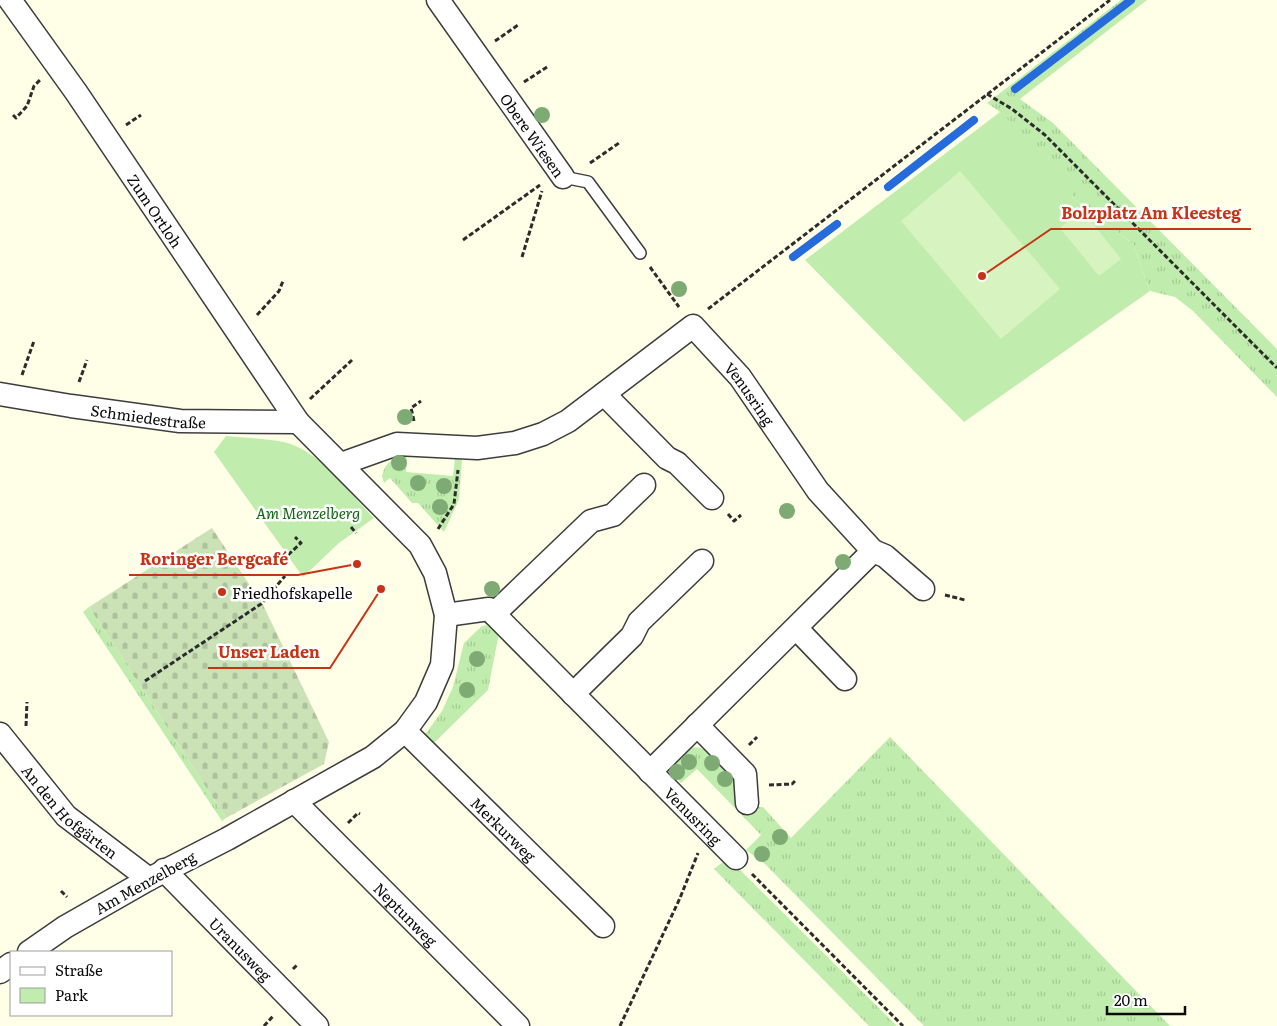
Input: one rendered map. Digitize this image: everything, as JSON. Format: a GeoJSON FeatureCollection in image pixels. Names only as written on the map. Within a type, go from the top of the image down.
{"type":"FeatureCollection","features":[{"type":"Feature","properties":{"kind":"street","name":"Zum Ortloh"},"geometry":{"type":"LineString","coordinates":[[10,0],[56,64],[296,418]]}},
{"type":"Feature","properties":{"kind":"street","name":"Obere Wiesen"},"geometry":{"type":"LineString","coordinates":[[438,0],[566,177]]}},
{"type":"Feature","properties":{"kind":"street"},"geometry":{"type":"LineString","coordinates":[[341,464],[397,444],[477,448],[515,443],[543,434],[568,421],[700,318]]}},
{"type":"Feature","properties":{"kind":"street","name":"Venusring"},"geometry":{"type":"LineString","coordinates":[[700,318],[818,491],[874,551],[885,556],[923,589]]}},
{"type":"Feature","properties":{"kind":"street"},"geometry":{"type":"LineString","coordinates":[[604,394],[667,458],[677,464],[712,498]]}},
{"type":"Feature","properties":{"kind":"street","name":"Schmiedestraße"},"geometry":{"type":"LineString","coordinates":[[7,395],[180,421],[296,418]]}},
{"type":"Feature","properties":{"kind":"street","name":"Am Menzelberg"},"geometry":{"type":"LineString","coordinates":[[30,951],[65,927],[373,757],[405,731],[426,702],[436,683],[442,665],[446,615],[435,573],[420,545],[296,418]]}},
{"type":"Feature","properties":{"kind":"street"},"geometry":{"type":"LineString","coordinates":[[446,615],[489,609],[494,614],[591,521],[613,515],[644,485]]}},
{"type":"Feature","properties":{"kind":"street"},"geometry":{"type":"LineString","coordinates":[[650,772],[874,551]]}},
{"type":"Feature","properties":{"kind":"street"},"geometry":{"type":"LineString","coordinates":[[573,694],[632,636],[639,622],[702,561]]}},
{"type":"Feature","properties":{"kind":"street","name":"Venusring"},"geometry":{"type":"LineString","coordinates":[[494,614],[736,858]]}},
{"type":"Feature","properties":{"kind":"street"},"geometry":{"type":"LineString","coordinates":[[796,628],[845,679]]}},
{"type":"Feature","properties":{"kind":"street"},"geometry":{"type":"LineString","coordinates":[[697,725],[745,774],[747,803]]}},
{"type":"Feature","properties":{"kind":"street","name":"Merkurweg"},"geometry":{"type":"LineString","coordinates":[[405,731],[603,926]]}},
{"type":"Feature","properties":{"kind":"street","name":"An den Hofgärten"},"geometry":{"type":"LineString","coordinates":[[0,734],[66,816],[157,875]]}},
{"type":"Feature","properties":{"kind":"street","name":"Neptunweg"},"geometry":{"type":"LineString","coordinates":[[294,801],[518,1026]]}},
{"type":"Feature","properties":{"kind":"street","name":"Uranusweg"},"geometry":{"type":"LineString","coordinates":[[157,875],[317,1026]]}},
{"type":"Feature","properties":{"kind":"lane","name":"Obere Wiesen"},"geometry":{"type":"LineString","coordinates":[[566,177],[588,182],[640,253]]}},
{"type":"Feature","properties":{"kind":"path"},"geometry":{"type":"LineString","coordinates":[[640,253],[700,318],[986,94],[1110,0]]}},
{"type":"Feature","properties":{"kind":"path"},"geometry":{"type":"LineString","coordinates":[[13,115],[16,118],[27,106],[34,86],[56,64]]}},
{"type":"Feature","properties":{"kind":"path"},"geometry":{"type":"LineString","coordinates":[[986,94],[1012,109],[1045,135],[1277,368]]}},
{"type":"Feature","properties":{"kind":"path"},"geometry":{"type":"LineString","coordinates":[[566,177],[619,143]]}},
{"type":"Feature","properties":{"kind":"path"},"geometry":{"type":"LineString","coordinates":[[462,240],[546,181],[522,257]]}},
{"type":"Feature","properties":{"kind":"path"},"geometry":{"type":"LineString","coordinates":[[259,323],[256,314],[279,291],[283,281]]}},
{"type":"Feature","properties":{"kind":"path"},"geometry":{"type":"LineString","coordinates":[[7,395],[34,341]]}},
{"type":"Feature","properties":{"kind":"path"},"geometry":{"type":"LineString","coordinates":[[296,418],[352,360]]}},
{"type":"Feature","properties":{"kind":"path"},"geometry":{"type":"LineString","coordinates":[[420,545],[439,528],[454,504],[460,447]]}},
{"type":"Feature","properties":{"kind":"path"},"geometry":{"type":"LineString","coordinates":[[351,527],[356,533]]}},
{"type":"Feature","properties":{"kind":"path"},"geometry":{"type":"LineString","coordinates":[[277,565],[302,543],[295,537]]}},
{"type":"Feature","properties":{"kind":"path"},"geometry":{"type":"LineString","coordinates":[[145,680],[261,604],[285,576]]}},
{"type":"Feature","properties":{"kind":"path"},"geometry":{"type":"LineString","coordinates":[[620,1026],[680,898],[698,852]]}},
{"type":"Feature","properties":{"kind":"path"},"geometry":{"type":"LineString","coordinates":[[736,858],[903,1026]]}},
{"type":"Feature","properties":{"kind":"green space"},"geometry":{"type":"Polygon","coordinates":[[[1121,0],[1147,0],[1020,99],[1053,123],[1277,349],[1277,397],[1193,311],[1175,297],[1150,291],[1133,244],[1072,197],[1000,112],[987,103],[1121,0]]]}},
{"type":"Feature","properties":{"kind":"green space"},"geometry":{"type":"Polygon","coordinates":[[[1000,112],[1075,181],[1072,197],[1133,244],[1150,291],[964,422],[805,260],[1000,112]]]}},
{"type":"Feature","properties":{"kind":"green space"},"geometry":{"type":"Polygon","coordinates":[[[960,171],[1060,289],[1001,339],[901,221],[960,171]]]}},
{"type":"Feature","properties":{"kind":"green space"},"geometry":{"type":"Polygon","coordinates":[[[1082,210],[1121,259],[1099,276],[1060,228],[1082,210]]]}},
{"type":"Feature","properties":{"kind":"green space","name":"Am Menzelberg"},"geometry":{"type":"Polygon","coordinates":[[[226,436],[284,442],[310,454],[344,485],[374,518],[339,543],[303,577],[214,452],[226,436]]]}},
{"type":"Feature","properties":{"kind":"green space"},"geometry":{"type":"Polygon","coordinates":[[[407,454],[406,472],[453,476],[455,458],[462,460],[459,499],[444,532],[418,503],[412,503],[390,478],[384,483],[382,476],[385,467],[394,459],[407,454]]]}},
{"type":"Feature","properties":{"kind":"green space"},"geometry":{"type":"Polygon","coordinates":[[[212,528],[263,605],[329,742],[324,764],[226,818],[89,607],[212,528]]]}},
{"type":"Feature","properties":{"kind":"green space"},"geometry":{"type":"Polygon","coordinates":[[[89,607],[226,818],[222,821],[83,612],[89,607]]]}},
{"type":"Feature","properties":{"kind":"green space"},"geometry":{"type":"Polygon","coordinates":[[[487,625],[499,633],[488,690],[435,742],[427,743],[422,739],[442,711],[453,687],[464,643],[482,626],[487,625]]]}},
{"type":"Feature","properties":{"kind":"green space"},"geometry":{"type":"Polygon","coordinates":[[[890,737],[1170,1026],[924,1026],[765,864],[746,850],[761,835],[697,769],[681,783],[668,770],[686,749],[693,747],[701,748],[709,752],[723,763],[734,777],[738,786],[740,807],[763,807],[791,838],[890,737]]]}},
{"type":"Feature","properties":{"kind":"green space"},"geometry":{"type":"Polygon","coordinates":[[[728,858],[897,1026],[869,1026],[714,869],[728,858]]]}},
{"type":"Feature","properties":{"kind":"waterway"},"geometry":{"type":"LineString","coordinates":[[1015,89],[1131,0]]}},
{"type":"Feature","properties":{"kind":"waterway"},"geometry":{"type":"LineString","coordinates":[[888,187],[974,120]]}},
{"type":"Feature","properties":{"kind":"waterway"},"geometry":{"type":"LineString","coordinates":[[793,257],[837,224]]}},
{"type":"Feature","properties":{"kind":"place","name":"Bolzplatz Am Kleesteg"},"geometry":{"type":"Point","coordinates":[982,276]}},
{"type":"Feature","properties":{"kind":"place","name":"Roringer Bergcafé"},"geometry":{"type":"Point","coordinates":[357,564]}},
{"type":"Feature","properties":{"kind":"place","name":"Unser Laden"},"geometry":{"type":"Point","coordinates":[381,589]}},
{"type":"Feature","properties":{"kind":"place","name":"Friedhofskapelle"},"geometry":{"type":"Point","coordinates":[222,592]}}]}
